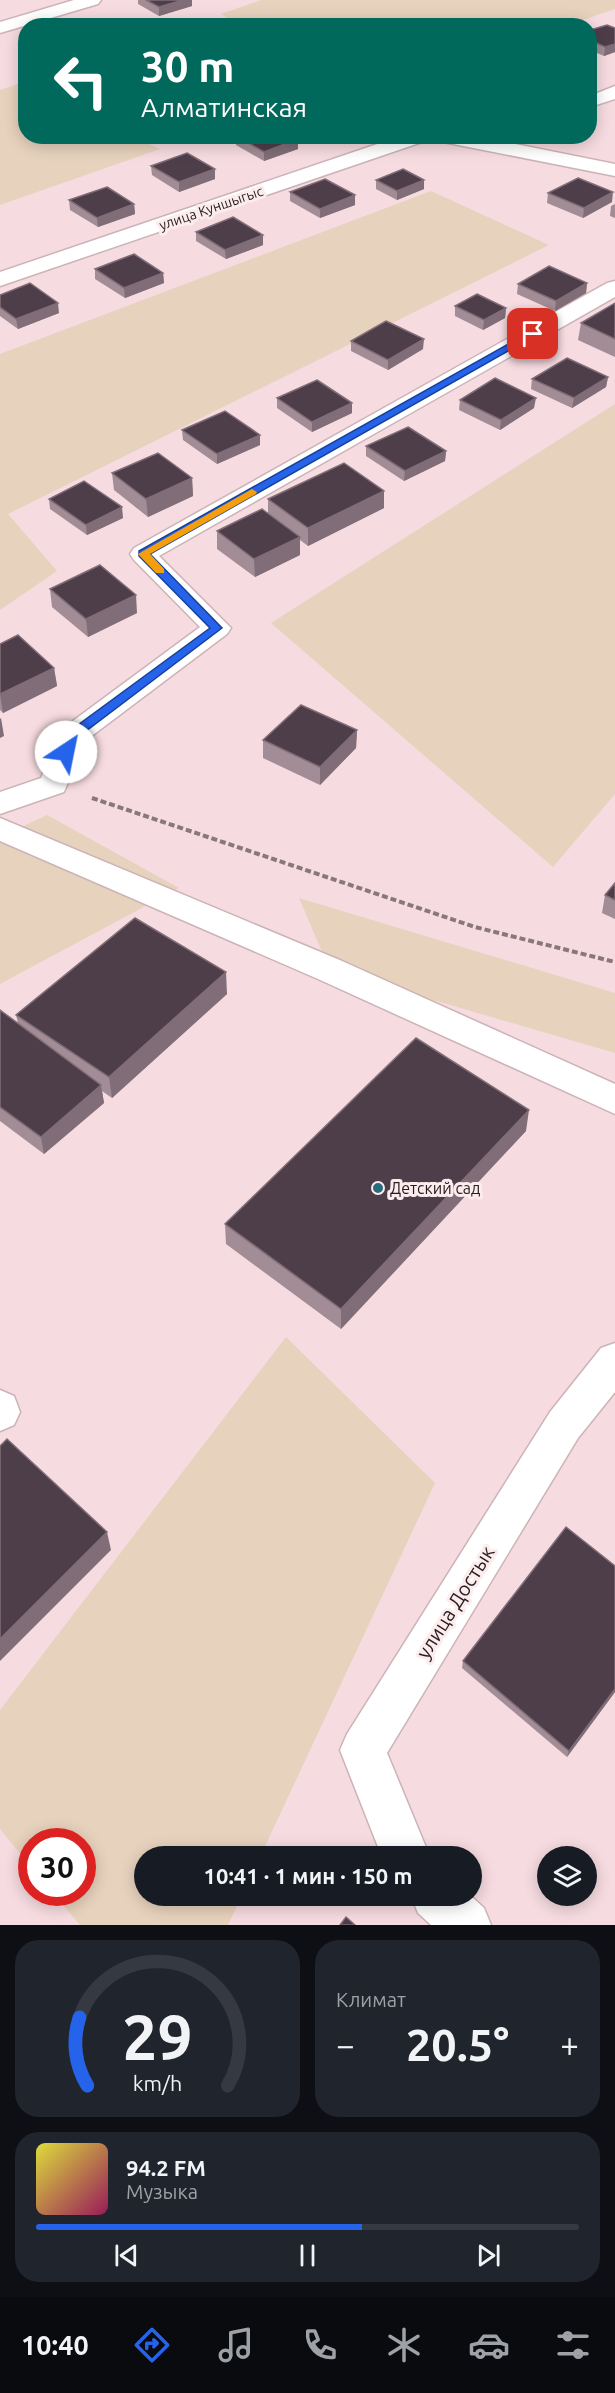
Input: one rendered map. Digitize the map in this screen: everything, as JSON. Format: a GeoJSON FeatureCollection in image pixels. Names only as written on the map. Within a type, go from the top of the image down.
{"type":"FeatureCollection","features":[{"type":"Feature","properties":{"kind":"street"},"geometry":{"type":"LineString","coordinates":[[40,18],[92,0]]}},
{"type":"Feature","properties":{"kind":"street"},"geometry":{"type":"LineString","coordinates":[[0,17],[18,22]]}},
{"type":"Feature","properties":{"kind":"street"},"geometry":{"type":"LineString","coordinates":[[0,28],[18,25]]}},
{"type":"Feature","properties":{"kind":"street"},"geometry":{"type":"LineString","coordinates":[[597,99],[615,92]]}},
{"type":"Feature","properties":{"kind":"street","name":"улица Куншыгыс"},"geometry":{"type":"LineString","coordinates":[[0,279],[398,144]]}},
{"type":"Feature","properties":{"kind":"street"},"geometry":{"type":"LineString","coordinates":[[483,144],[615,170]]}},
{"type":"Feature","properties":{"kind":"street"},"geometry":{"type":"LineString","coordinates":[[0,803],[53,785],[72,736],[217,628],[143,554],[615,288]]}},
{"type":"Feature","properties":{"kind":"street"},"geometry":{"type":"LineString","coordinates":[[0,828],[330,970],[615,1101]]}},
{"type":"Feature","properties":{"kind":"street","name":"улица Достык"},"geometry":{"type":"LineString","coordinates":[[402,1846],[363,1750],[564,1425],[615,1361]]}},
{"type":"Feature","properties":{"kind":"street"},"geometry":{"type":"LineString","coordinates":[[446,1906],[466,1925]]}},
{"type":"Feature","properties":{"kind":"path"},"geometry":{"type":"LineString","coordinates":[[53,785],[475,927],[615,962]]}},
{"type":"Feature","properties":{"kind":"shaded area"},"geometry":{"type":"Polygon","coordinates":[[[261,0],[615,0],[615,9],[589,18],[227,18],[221,14],[261,0]]]}},
{"type":"Feature","properties":{"kind":"shaded area"},"geometry":{"type":"Polygon","coordinates":[[[18,84],[18,144],[149,144],[160,149],[0,205],[0,90],[18,84]]]}},
{"type":"Feature","properties":{"kind":"shaded area"},"geometry":{"type":"Polygon","coordinates":[[[431,191],[549,245],[8,514],[57,571],[0,610],[0,354],[431,191]]]}},
{"type":"Feature","properties":{"kind":"shaded area"},"geometry":{"type":"Polygon","coordinates":[[[615,404],[615,794],[553,867],[271,623],[615,404]]]}},
{"type":"Feature","properties":{"kind":"shaded area"},"geometry":{"type":"Polygon","coordinates":[[[47,815],[179,888],[0,984],[0,837],[47,815]]]}},
{"type":"Feature","properties":{"kind":"shaded area"},"geometry":{"type":"Polygon","coordinates":[[[299,898],[615,993],[615,1053],[330,970],[299,898]]]}},
{"type":"Feature","properties":{"kind":"shaded area"},"geometry":{"type":"Polygon","coordinates":[[[286,1337],[435,1483],[265,1846],[134,1846],[134,1906],[237,1906],[228,1925],[80,1925],[64,1906],[96,1906],[96,1828],[18,1828],[18,1851],[0,1829],[0,1710],[286,1337]]]}},
{"type":"Feature","properties":{"kind":"building"},"geometry":{"type":"Polygon","coordinates":[[[146,0],[183,0],[159,7],[146,0]]]}},
{"type":"Feature","properties":{"kind":"building"},"geometry":{"type":"Polygon","coordinates":[[[607,25],[615,28],[615,44],[605,47],[597,43],[597,28],[607,25]]]}},
{"type":"Feature","properties":{"kind":"building"},"geometry":{"type":"Polygon","coordinates":[[[250,144],[285,144],[264,152],[250,144]]]}},
{"type":"Feature","properties":{"kind":"building"},"geometry":{"type":"Polygon","coordinates":[[[187,153],[215,169],[179,182],[151,166],[187,153]]]}},
{"type":"Feature","properties":{"kind":"building"},"geometry":{"type":"Polygon","coordinates":[[[403,169],[424,180],[397,191],[376,180],[403,169]]]}},
{"type":"Feature","properties":{"kind":"building"},"geometry":{"type":"Polygon","coordinates":[[[578,178],[613,192],[584,208],[548,193],[578,178]]]}},
{"type":"Feature","properties":{"kind":"building"},"geometry":{"type":"Polygon","coordinates":[[[325,179],[355,195],[320,209],[290,192],[325,179]]]}},
{"type":"Feature","properties":{"kind":"building"},"geometry":{"type":"Polygon","coordinates":[[[107,187],[134,204],[97,218],[69,200],[107,187]]]}},
{"type":"Feature","properties":{"kind":"building"},"geometry":{"type":"Polygon","coordinates":[[[233,217],[263,235],[225,250],[196,232],[233,217]]]}},
{"type":"Feature","properties":{"kind":"building"},"geometry":{"type":"Polygon","coordinates":[[[134,254],[163,273],[124,288],[95,269],[134,254]]]}},
{"type":"Feature","properties":{"kind":"building"},"geometry":{"type":"Polygon","coordinates":[[[549,266],[587,283],[556,301],[518,284],[549,266]]]}},
{"type":"Feature","properties":{"kind":"building"},"geometry":{"type":"Polygon","coordinates":[[[30,283],[58,303],[16,319],[0,307],[0,295],[30,283]]]}},
{"type":"Feature","properties":{"kind":"building"},"geometry":{"type":"Polygon","coordinates":[[[477,294],[506,308],[484,320],[455,306],[477,294]]]}},
{"type":"Feature","properties":{"kind":"building"},"geometry":{"type":"Polygon","coordinates":[[[615,303],[615,339],[581,323],[615,303]]]}},
{"type":"Feature","properties":{"kind":"building"},"geometry":{"type":"Polygon","coordinates":[[[386,321],[424,339],[388,360],[351,341],[386,321]]]}},
{"type":"Feature","properties":{"kind":"building"},"geometry":{"type":"Polygon","coordinates":[[[567,358],[608,377],[574,398],[532,379],[567,358]]]}},
{"type":"Feature","properties":{"kind":"building"},"geometry":{"type":"Polygon","coordinates":[[[495,378],[536,398],[501,420],[460,400],[495,378]]]}},
{"type":"Feature","properties":{"kind":"building"},"geometry":{"type":"Polygon","coordinates":[[[317,380],[352,403],[312,422],[277,398],[317,380]]]}},
{"type":"Feature","properties":{"kind":"building"},"geometry":{"type":"Polygon","coordinates":[[[225,411],[260,435],[217,454],[182,430],[225,411]]]}},
{"type":"Feature","properties":{"kind":"building"},"geometry":{"type":"Polygon","coordinates":[[[408,427],[446,451],[405,471],[366,446],[408,427]]]}},
{"type":"Feature","properties":{"kind":"building"},"geometry":{"type":"Polygon","coordinates":[[[158,453],[192,478],[146,499],[112,473],[158,453]]]}},
{"type":"Feature","properties":{"kind":"building"},"geometry":{"type":"Polygon","coordinates":[[[344,463],[384,491],[308,528],[268,499],[344,463]]]}},
{"type":"Feature","properties":{"kind":"building"},"geometry":{"type":"Polygon","coordinates":[[[84,481],[122,507],[86,525],[49,499],[84,481]]]}},
{"type":"Feature","properties":{"kind":"building"},"geometry":{"type":"Polygon","coordinates":[[[262,509],[300,537],[254,559],[217,531],[262,509]]]}},
{"type":"Feature","properties":{"kind":"building"},"geometry":{"type":"Polygon","coordinates":[[[100,565],[136,595],[86,619],[50,589],[100,565]]]}},
{"type":"Feature","properties":{"kind":"building"},"geometry":{"type":"Polygon","coordinates":[[[18,635],[54,668],[0,694],[0,644],[18,635]]]}},
{"type":"Feature","properties":{"kind":"building"},"geometry":{"type":"Polygon","coordinates":[[[301,705],[357,730],[320,767],[263,740],[301,705]]]}},
{"type":"Feature","properties":{"kind":"building"},"geometry":{"type":"Polygon","coordinates":[[[615,883],[615,900],[605,895],[615,883]]]}},
{"type":"Feature","properties":{"kind":"building"},"geometry":{"type":"Polygon","coordinates":[[[135,918],[226,972],[109,1077],[16,1015],[135,918]]]}},
{"type":"Feature","properties":{"kind":"building"},"geometry":{"type":"Polygon","coordinates":[[[0,1010],[101,1085],[41,1137],[0,1107],[0,1010]]]}},
{"type":"Feature","properties":{"kind":"building","name":"Детский сад"},"geometry":{"type":"Polygon","coordinates":[[[416,1038],[529,1110],[341,1309],[225,1224],[416,1038]]]}},
{"type":"Feature","properties":{"kind":"building"},"geometry":{"type":"Polygon","coordinates":[[[7,1439],[107,1532],[0,1639],[0,1446],[7,1439]]]}},
{"type":"Feature","properties":{"kind":"building"},"geometry":{"type":"Polygon","coordinates":[[[566,1527],[615,1566],[615,1689],[569,1751],[463,1661],[566,1527]]]}},
{"type":"Feature","properties":{"kind":"building"},"geometry":{"type":"Polygon","coordinates":[[[346,1917],[355,1925],[340,1925],[346,1917]]]}},
{"type":"Feature","properties":{"kind":"slow traffic"},"geometry":{"type":"LineString","coordinates":[[160,571],[143,554],[252,492]]}},
{"type":"Feature","properties":{"kind":"place","name":"Детский сад"},"geometry":{"type":"Point","coordinates":[378,1188]}},
{"type":"Feature","properties":{"kind":"route"},"geometry":{"type":"LineString","coordinates":[[66,752],[72,736],[217,628],[143,554],[533,334]]}}]}
